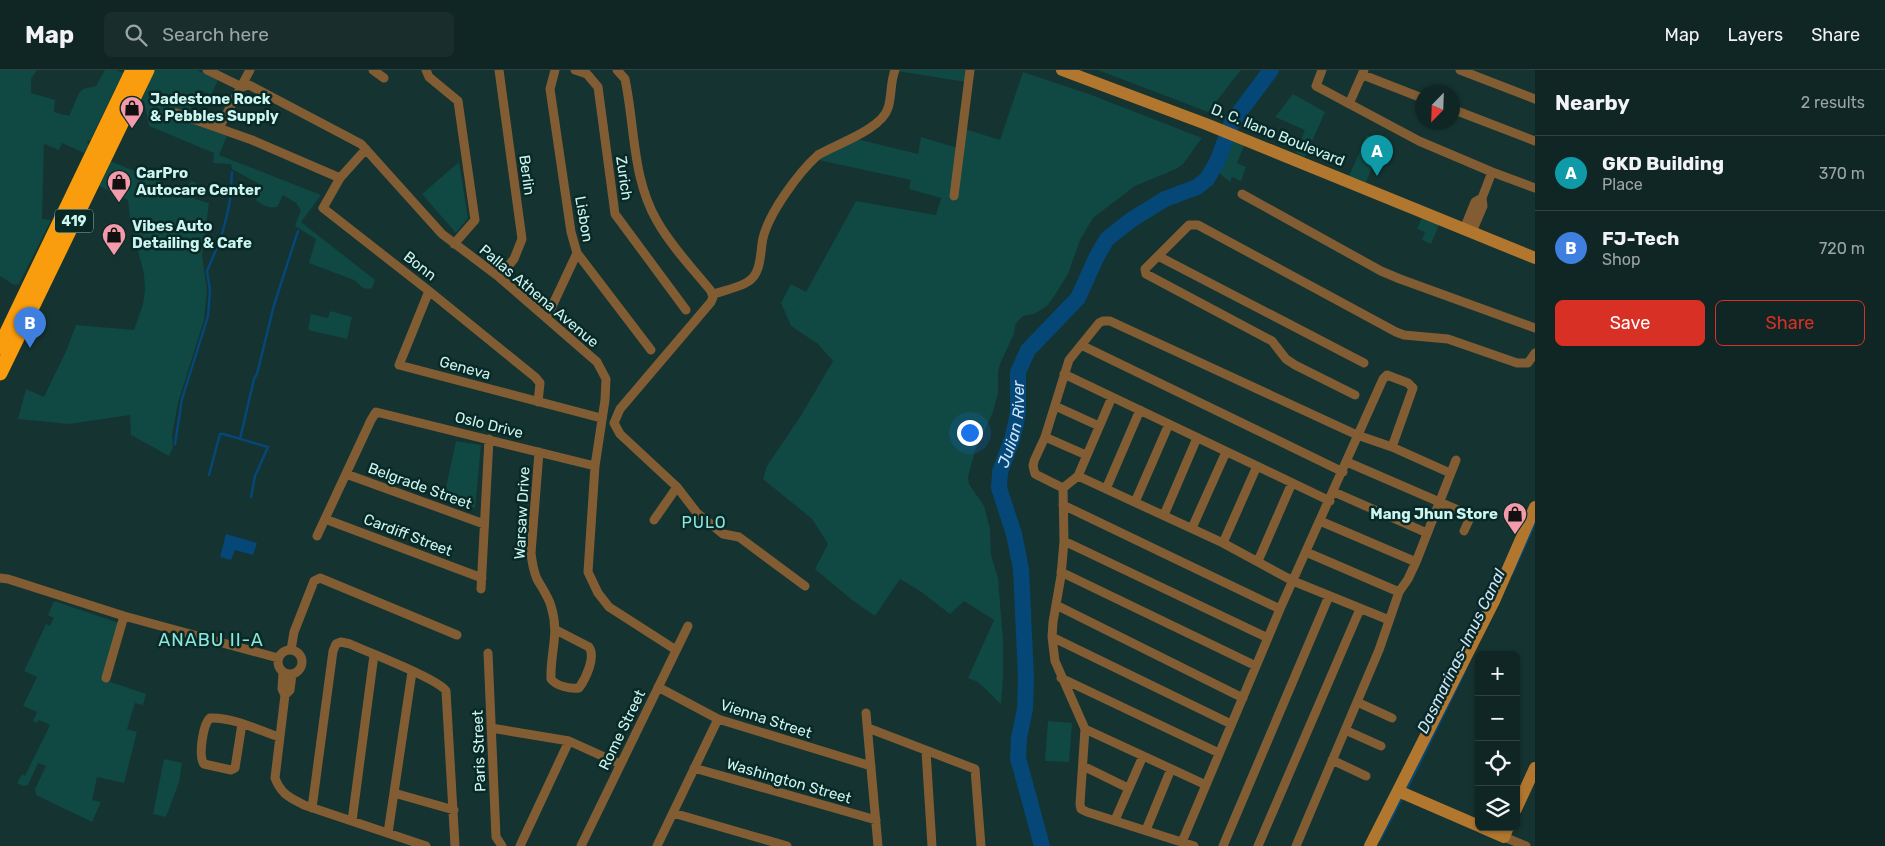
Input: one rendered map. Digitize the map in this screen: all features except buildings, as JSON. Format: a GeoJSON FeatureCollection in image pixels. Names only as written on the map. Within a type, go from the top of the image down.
{"type":"FeatureCollection","features":[{"type":"Feature","properties":{"kind":"highway","name":"419"},"geometry":{"type":"LineString","coordinates":[[0,347],[133,70]]}},
{"type":"Feature","properties":{"kind":"highway","name":"419"},"geometry":{"type":"LineString","coordinates":[[0,372],[147,70]]}},
{"type":"Feature","properties":{"kind":"street","name":"Pallas Athena Avenue"},"geometry":{"type":"LineString","coordinates":[[207,70],[246,86],[354,139],[366,149],[442,234],[499,277],[596,362],[606,379],[605,400],[595,466],[588,572],[592,582],[608,606],[676,650]]}},
{"type":"Feature","properties":{"kind":"street"},"geometry":{"type":"LineString","coordinates":[[373,70],[384,78]]}},
{"type":"Feature","properties":{"kind":"street"},"geometry":{"type":"LineString","coordinates":[[426,70],[428,76],[458,101],[475,220],[454,244]]}},
{"type":"Feature","properties":{"kind":"street","name":"Berlin"},"geometry":{"type":"LineString","coordinates":[[499,70],[522,239],[514,259],[499,277]]}},
{"type":"Feature","properties":{"kind":"street","name":"Lisbon"},"geometry":{"type":"LineString","coordinates":[[555,70],[550,89],[571,232],[577,253],[651,350]]}},
{"type":"Feature","properties":{"kind":"street","name":"Zurich"},"geometry":{"type":"LineString","coordinates":[[575,70],[587,74],[598,87],[615,214],[686,310]]}},
{"type":"Feature","properties":{"kind":"street"},"geometry":{"type":"LineString","coordinates":[[617,70],[625,79],[639,172],[652,211],[661,227],[713,294]]}},
{"type":"Feature","properties":{"kind":"street"},"geometry":{"type":"LineString","coordinates":[[713,294],[749,281],[756,273],[768,222],[792,184],[810,162],[818,155],[871,128],[882,120],[888,110],[891,81],[895,70]]}},
{"type":"Feature","properties":{"kind":"street"},"geometry":{"type":"LineString","coordinates":[[954,196],[970,70]]}},
{"type":"Feature","properties":{"kind":"street","name":"D. C. Ilano Boulevard"},"geometry":{"type":"LineString","coordinates":[[1062,70],[1213,126],[1535,258]]}},
{"type":"Feature","properties":{"kind":"street"},"geometry":{"type":"LineString","coordinates":[[1322,70],[1316,86],[1419,141],[1535,188]]}},
{"type":"Feature","properties":{"kind":"street"},"geometry":{"type":"LineString","coordinates":[[1460,70],[1535,99]]}},
{"type":"Feature","properties":{"kind":"street"},"geometry":{"type":"LineString","coordinates":[[219,128],[246,86],[247,71]]}},
{"type":"Feature","properties":{"kind":"street"},"geometry":{"type":"LineString","coordinates":[[1350,104],[1364,72],[1415,95]]}},
{"type":"Feature","properties":{"kind":"street"},"geometry":{"type":"LineString","coordinates":[[1460,112],[1535,141]]}},
{"type":"Feature","properties":{"kind":"street"},"geometry":{"type":"LineString","coordinates":[[176,113],[266,146],[340,178]]}},
{"type":"Feature","properties":{"kind":"street","name":"Bonn"},"geometry":{"type":"LineString","coordinates":[[366,149],[340,178],[323,208],[539,381],[538,402]]}},
{"type":"Feature","properties":{"kind":"street"},"geometry":{"type":"LineString","coordinates":[[1468,231],[1483,206],[1482,198],[1492,172]]}},
{"type":"Feature","properties":{"kind":"street"},"geometry":{"type":"LineString","coordinates":[[1242,194],[1381,271],[1535,328]]}},
{"type":"Feature","properties":{"kind":"street"},"geometry":{"type":"LineString","coordinates":[[1354,396],[1295,365],[1268,338],[1146,274],[1145,269],[1189,225],[1198,225],[1396,332],[1404,335],[1448,340],[1517,363],[1528,363],[1535,353]]}},
{"type":"Feature","properties":{"kind":"street"},"geometry":{"type":"LineString","coordinates":[[547,318],[577,253]]}},
{"type":"Feature","properties":{"kind":"street"},"geometry":{"type":"LineString","coordinates":[[1158,256],[1364,363]]}},
{"type":"Feature","properties":{"kind":"street","name":"Geneva"},"geometry":{"type":"LineString","coordinates":[[429,291],[399,365],[601,418]]}},
{"type":"Feature","properties":{"kind":"street"},"geometry":{"type":"LineString","coordinates":[[713,294],[711,302],[620,409],[614,423],[620,434],[677,486],[697,513],[723,534],[739,536],[805,586]]}},
{"type":"Feature","properties":{"kind":"street"},"geometry":{"type":"LineString","coordinates":[[1063,488],[1034,471],[1034,461],[1056,406],[1069,360],[1103,320],[1110,320],[1357,435],[1392,447],[1450,473]]}},
{"type":"Feature","properties":{"kind":"street"},"geometry":{"type":"LineString","coordinates":[[1081,345],[1343,472]]}},
{"type":"Feature","properties":{"kind":"street"},"geometry":{"type":"LineString","coordinates":[[1064,374],[1330,501]]}},
{"type":"Feature","properties":{"kind":"street"},"geometry":{"type":"LineString","coordinates":[[1182,842],[1280,609],[1343,472],[1357,435],[1383,379],[1387,375],[1408,383],[1413,388],[1392,447]]}},
{"type":"Feature","properties":{"kind":"street"},"geometry":{"type":"LineString","coordinates":[[1063,488],[1078,476],[1112,397]]}},
{"type":"Feature","properties":{"kind":"street"},"geometry":{"type":"LineString","coordinates":[[1056,406],[1099,426]]}},
{"type":"Feature","properties":{"kind":"street"},"geometry":{"type":"LineString","coordinates":[[1106,489],[1140,410]]}},
{"type":"Feature","properties":{"kind":"street","name":"Oslo Drive"},"geometry":{"type":"LineString","coordinates":[[346,474],[376,412],[595,466]]}},
{"type":"Feature","properties":{"kind":"street"},"geometry":{"type":"LineString","coordinates":[[1135,502],[1169,424]]}},
{"type":"Feature","properties":{"kind":"street"},"geometry":{"type":"LineString","coordinates":[[1045,437],[1086,455]]}},
{"type":"Feature","properties":{"kind":"street"},"geometry":{"type":"LineString","coordinates":[[1164,515],[1197,438]]}},
{"type":"Feature","properties":{"kind":"street"},"geometry":{"type":"LineString","coordinates":[[481,589],[489,439]]}},
{"type":"Feature","properties":{"kind":"street","name":"Warsaw Drive"},"geometry":{"type":"LineString","coordinates":[[539,452],[531,553],[532,567],[537,580],[547,595],[556,630],[551,679],[556,684],[579,688],[592,659],[591,650],[589,647],[556,630]]}},
{"type":"Feature","properties":{"kind":"street"},"geometry":{"type":"LineString","coordinates":[[1192,528],[1226,452]]}},
{"type":"Feature","properties":{"kind":"street"},"geometry":{"type":"LineString","coordinates":[[1296,846],[1379,650],[1399,592],[1416,562],[1456,460]]}},
{"type":"Feature","properties":{"kind":"street"},"geometry":{"type":"LineString","coordinates":[[1347,462],[1467,514],[1468,520],[1464,531]]}},
{"type":"Feature","properties":{"kind":"street"},"geometry":{"type":"LineString","coordinates":[[1223,542],[1257,466]]}},
{"type":"Feature","properties":{"kind":"street"},"geometry":{"type":"LineString","coordinates":[[318,536],[346,474]]}},
{"type":"Feature","properties":{"kind":"street","name":"Belgrade Street"},"geometry":{"type":"LineString","coordinates":[[346,474],[484,524]]}},
{"type":"Feature","properties":{"kind":"street"},"geometry":{"type":"LineString","coordinates":[[1078,476],[1223,542],[1293,580],[1389,620]]}},
{"type":"Feature","properties":{"kind":"street"},"geometry":{"type":"LineString","coordinates":[[1258,561],[1292,483]]}},
{"type":"Feature","properties":{"kind":"street"},"geometry":{"type":"LineString","coordinates":[[654,520],[677,486]]}},
{"type":"Feature","properties":{"kind":"street"},"geometry":{"type":"LineString","coordinates":[[1063,488],[1064,542],[1052,637],[1054,661],[1085,729],[1081,809],[1194,846]]}},
{"type":"Feature","properties":{"kind":"street"},"geometry":{"type":"LineString","coordinates":[[1334,492],[1427,533]]}},
{"type":"Feature","properties":{"kind":"street"},"geometry":{"type":"LineString","coordinates":[[1063,505],[1280,609]]}},
{"type":"Feature","properties":{"kind":"street"},"geometry":{"type":"LineString","coordinates":[[1370,846],[1494,601],[1535,507]]}},
{"type":"Feature","properties":{"kind":"street","name":"Cardiff Street"},"geometry":{"type":"LineString","coordinates":[[325,519],[482,578]]}},
{"type":"Feature","properties":{"kind":"street"},"geometry":{"type":"LineString","coordinates":[[1320,521],[1416,562]]}},
{"type":"Feature","properties":{"kind":"street"},"geometry":{"type":"LineString","coordinates":[[1064,542],[1268,638]]}},
{"type":"Feature","properties":{"kind":"street"},"geometry":{"type":"LineString","coordinates":[[1306,552],[1399,592]]}},
{"type":"Feature","properties":{"kind":"street"},"geometry":{"type":"LineString","coordinates":[[1061,572],[1256,666]]}},
{"type":"Feature","properties":{"kind":"street"},"geometry":{"type":"LineString","coordinates":[[0,578],[124,616],[278,658]]}},
{"type":"Feature","properties":{"kind":"street"},"geometry":{"type":"LineString","coordinates":[[291,650],[295,628],[314,581],[320,578],[457,635]]}},
{"type":"Feature","properties":{"kind":"street"},"geometry":{"type":"LineString","coordinates":[[1223,846],[1329,596]]}},
{"type":"Feature","properties":{"kind":"street"},"geometry":{"type":"LineString","coordinates":[[1056,605],[1243,698]]}},
{"type":"Feature","properties":{"kind":"street"},"geometry":{"type":"LineString","coordinates":[[1258,846],[1360,609]]}},
{"type":"Feature","properties":{"kind":"street"},"geometry":{"type":"LineString","coordinates":[[106,678],[124,616]]}},
{"type":"Feature","properties":{"kind":"street","name":"Rome Street"},"geometry":{"type":"LineString","coordinates":[[581,846],[688,626]]}},
{"type":"Feature","properties":{"kind":"street"},"geometry":{"type":"LineString","coordinates":[[1052,637],[1231,724]]}},
{"type":"Feature","properties":{"kind":"street"},"geometry":{"type":"LineString","coordinates":[[312,808],[333,651],[336,644],[341,642],[350,644],[444,687],[446,691],[455,846]]}},
{"type":"Feature","properties":{"kind":"street"},"geometry":{"type":"LineString","coordinates":[[288,674],[278,664],[278,658],[283,652],[291,650],[299,654],[302,662],[300,670],[288,674],[282,689],[285,694],[275,778],[278,788],[287,796],[312,808],[426,846]]}},
{"type":"Feature","properties":{"kind":"street","name":"Paris Street"},"geometry":{"type":"LineString","coordinates":[[488,653],[496,837],[502,846]]}},
{"type":"Feature","properties":{"kind":"street"},"geometry":{"type":"LineString","coordinates":[[352,821],[374,655]]}},
{"type":"Feature","properties":{"kind":"street"},"geometry":{"type":"LineString","coordinates":[[388,833],[412,672]]}},
{"type":"Feature","properties":{"kind":"street"},"geometry":{"type":"LineString","coordinates":[[1061,678],[1219,753]]}},
{"type":"Feature","properties":{"kind":"street","name":"Vienna Street"},"geometry":{"type":"LineString","coordinates":[[658,687],[718,719],[871,766]]}},
{"type":"Feature","properties":{"kind":"street"},"geometry":{"type":"LineString","coordinates":[[1357,702],[1392,718]]}},
{"type":"Feature","properties":{"kind":"street"},"geometry":{"type":"LineString","coordinates":[[866,713],[878,846]]}},
{"type":"Feature","properties":{"kind":"street"},"geometry":{"type":"LineString","coordinates":[[242,724],[235,768],[231,770],[204,764],[201,757],[206,721],[210,718],[242,724],[279,737]]}},
{"type":"Feature","properties":{"kind":"street"},"geometry":{"type":"LineString","coordinates":[[657,846],[718,719]]}},
{"type":"Feature","properties":{"kind":"street"},"geometry":{"type":"LineString","coordinates":[[492,728],[568,741],[620,764]]}},
{"type":"Feature","properties":{"kind":"street"},"geometry":{"type":"LineString","coordinates":[[868,728],[975,768],[981,846]]}},
{"type":"Feature","properties":{"kind":"street"},"geometry":{"type":"LineString","coordinates":[[1085,729],[1206,786]]}},
{"type":"Feature","properties":{"kind":"street"},"geometry":{"type":"LineString","coordinates":[[1345,730],[1381,746]]}},
{"type":"Feature","properties":{"kind":"street"},"geometry":{"type":"LineString","coordinates":[[520,846],[568,741]]}},
{"type":"Feature","properties":{"kind":"street"},"geometry":{"type":"LineString","coordinates":[[926,750],[932,846]]}},
{"type":"Feature","properties":{"kind":"street"},"geometry":{"type":"LineString","coordinates":[[1115,820],[1143,756]]}},
{"type":"Feature","properties":{"kind":"street"},"geometry":{"type":"LineString","coordinates":[[1332,760],[1366,776]]}},
{"type":"Feature","properties":{"kind":"street"},"geometry":{"type":"LineString","coordinates":[[1083,766],[1128,788]]}},
{"type":"Feature","properties":{"kind":"street","name":"Washington Street"},"geometry":{"type":"LineString","coordinates":[[694,768],[876,820]]}},
{"type":"Feature","properties":{"kind":"street"},"geometry":{"type":"LineString","coordinates":[[1520,800],[1535,768]]}},
{"type":"Feature","properties":{"kind":"street"},"geometry":{"type":"LineString","coordinates":[[1146,830],[1171,769]]}},
{"type":"Feature","properties":{"kind":"street"},"geometry":{"type":"LineString","coordinates":[[1398,791],[1475,825]]}},
{"type":"Feature","properties":{"kind":"street"},"geometry":{"type":"LineString","coordinates":[[394,793],[454,810]]}},
{"type":"Feature","properties":{"kind":"street"},"geometry":{"type":"LineString","coordinates":[[673,813],[788,846]]}},
{"type":"Feature","properties":{"kind":"street"},"geometry":{"type":"LineString","coordinates":[[1506,832],[1526,846]]}},
{"type":"Feature","properties":{"kind":"shaded area"},"geometry":{"type":"Polygon","coordinates":[[[0,70],[37,70],[31,79],[31,93],[55,100],[54,112],[69,116],[79,93],[83,89],[96,86],[105,70],[116,70],[123,73],[90,141],[88,140],[87,143],[89,144],[84,153],[62,143],[59,150],[44,144],[42,219],[51,220],[19,284],[14,285],[0,276],[0,70]]]}},
{"type":"Feature","properties":{"kind":"shaded area"},"geometry":{"type":"Polygon","coordinates":[[[155,70],[197,70],[218,80],[211,95],[201,90],[188,113],[173,108],[171,115],[227,136],[219,155],[321,195],[301,222],[375,280],[372,288],[363,288],[354,280],[309,263],[316,239],[295,226],[301,210],[296,203],[283,195],[277,207],[263,205],[256,200],[261,185],[232,169],[231,164],[213,163],[214,153],[149,126],[144,101],[141,100],[155,70]]]}},
{"type":"Feature","properties":{"kind":"shaded area"},"geometry":{"type":"Polygon","coordinates":[[[891,70],[968,70],[966,82],[891,70]]]}},
{"type":"Feature","properties":{"kind":"shaded area"},"geometry":{"type":"Polygon","coordinates":[[[1098,70],[1241,70],[1208,112],[1098,70]]]}},
{"type":"Feature","properties":{"kind":"shaded area"},"geometry":{"type":"Polygon","coordinates":[[[1023,72],[1089,94],[1202,138],[1183,164],[1176,169],[1135,186],[1093,218],[1080,240],[1068,274],[1055,295],[1047,306],[1034,314],[1023,316],[1015,325],[1014,334],[1000,364],[998,393],[993,412],[975,451],[968,477],[969,484],[984,506],[990,529],[991,555],[998,578],[1003,640],[1001,704],[978,682],[968,678],[994,620],[964,601],[950,614],[920,591],[900,579],[875,616],[852,600],[815,569],[828,544],[812,519],[763,479],[767,466],[802,414],[833,361],[818,344],[791,326],[781,303],[791,284],[806,292],[856,201],[936,215],[941,198],[909,189],[911,180],[809,158],[818,150],[845,136],[918,154],[921,137],[958,148],[952,200],[956,201],[965,129],[1000,140],[1023,72]]]}},
{"type":"Feature","properties":{"kind":"shaded area"},"geometry":{"type":"Polygon","coordinates":[[[1293,94],[1325,112],[1305,157],[1296,153],[1305,130],[1275,117],[1293,94]]]}},
{"type":"Feature","properties":{"kind":"shaded area"},"geometry":{"type":"Polygon","coordinates":[[[1367,135],[1382,143],[1366,182],[1349,176],[1367,135]]]}},
{"type":"Feature","properties":{"kind":"shaded area"},"geometry":{"type":"Polygon","coordinates":[[[1232,140],[1244,146],[1237,163],[1246,167],[1241,181],[1232,177],[1230,182],[1219,173],[1232,140]]]}},
{"type":"Feature","properties":{"kind":"shaded area"},"geometry":{"type":"Polygon","coordinates":[[[110,161],[137,172],[157,170],[164,194],[186,186],[192,181],[197,184],[195,199],[209,203],[202,255],[207,290],[204,320],[178,403],[172,435],[173,447],[169,456],[131,435],[130,415],[69,424],[18,419],[26,389],[44,397],[67,349],[76,325],[134,330],[143,304],[145,290],[144,274],[130,220],[128,200],[99,186],[110,161]]]}},
{"type":"Feature","properties":{"kind":"shaded area"},"geometry":{"type":"Polygon","coordinates":[[[459,162],[468,218],[456,233],[422,194],[459,162]]]}},
{"type":"Feature","properties":{"kind":"shaded area"},"geometry":{"type":"Polygon","coordinates":[[[1422,218],[1439,225],[1431,244],[1422,240],[1425,232],[1417,229],[1422,218]]]}},
{"type":"Feature","properties":{"kind":"shaded area"},"geometry":{"type":"Polygon","coordinates":[[[330,311],[352,317],[347,339],[308,330],[311,314],[328,318],[330,311]]]}},
{"type":"Feature","properties":{"kind":"shaded area"},"geometry":{"type":"Polygon","coordinates":[[[456,441],[481,445],[475,508],[444,497],[456,441]]]}},
{"type":"Feature","properties":{"kind":"shaded area"},"geometry":{"type":"Polygon","coordinates":[[[54,601],[119,623],[102,679],[146,694],[143,705],[135,703],[127,729],[137,732],[124,783],[97,777],[92,800],[101,802],[92,822],[36,795],[35,789],[46,766],[38,763],[28,785],[23,786],[17,783],[22,774],[25,776],[50,725],[39,720],[37,723],[33,721],[37,712],[23,706],[37,677],[24,671],[46,624],[50,626],[54,618],[48,615],[54,601]]]}},
{"type":"Feature","properties":{"kind":"shaded area"},"geometry":{"type":"Polygon","coordinates":[[[1048,721],[1072,723],[1069,762],[1045,761],[1048,721]]]}},
{"type":"Feature","properties":{"kind":"shaded area"},"geometry":{"type":"Polygon","coordinates":[[[164,759],[182,763],[179,782],[166,817],[153,814],[164,759]]]}},
{"type":"Feature","properties":{"kind":"water"},"geometry":{"type":"Polygon","coordinates":[[[226,534],[257,543],[253,555],[235,550],[231,560],[220,557],[226,534]]]}},
{"type":"Feature","properties":{"kind":"waterway","name":"Julian River"},"geometry":{"type":"LineString","coordinates":[[1042,846],[1018,758],[1019,738],[1025,709],[1026,678],[1021,569],[1014,534],[999,488],[1000,472],[1012,439],[1018,411],[1018,372],[1028,350],[1078,298],[1107,239],[1131,220],[1165,199],[1197,187],[1207,179],[1217,162],[1232,122],[1271,70]]}},
{"type":"Feature","properties":{"kind":"waterway"},"geometry":{"type":"LineString","coordinates":[[175,444],[182,399],[208,316],[210,290],[207,271],[221,238],[227,215],[232,172]]}},
{"type":"Feature","properties":{"kind":"waterway"},"geometry":{"type":"LineString","coordinates":[[240,439],[274,305],[298,231]]}},
{"type":"Feature","properties":{"kind":"waterway"},"geometry":{"type":"LineString","coordinates":[[209,475],[220,434],[268,447],[255,476],[251,497]]}},
{"type":"Feature","properties":{"kind":"waterway","name":"Dasmarinas-Imus Canal"},"geometry":{"type":"LineString","coordinates":[[1512,574],[1535,523]]}},
{"type":"Feature","properties":{"kind":"waterway","name":"Dasmarinas-Imus Canal"},"geometry":{"type":"LineString","coordinates":[[1407,789],[1466,669]]}},
{"type":"Feature","properties":{"kind":"waterway","name":"Dasmarinas-Imus Canal"},"geometry":{"type":"LineString","coordinates":[[1380,840],[1402,798]]}},
{"type":"Feature","properties":{"kind":"place","name":"Jadestone Rock & Pebbles Supply"},"geometry":{"type":"Point","coordinates":[132,129]}},
{"type":"Feature","properties":{"kind":"place","name":"GKD Building"},"geometry":{"type":"Point","coordinates":[1377,176]}},
{"type":"Feature","properties":{"kind":"place","name":"CarPro Autocare Center"},"geometry":{"type":"Point","coordinates":[119,203]}},
{"type":"Feature","properties":{"kind":"place","name":"Vibes Auto Detailing & Cafe"},"geometry":{"type":"Point","coordinates":[114,256]}},
{"type":"Feature","properties":{"kind":"place","name":"FJ-Tech"},"geometry":{"type":"Point","coordinates":[30,348]}},
{"type":"Feature","properties":{"kind":"place","name":"Mang Jhun Store"},"geometry":{"type":"Point","coordinates":[1515,535]}},
{"type":"Feature","properties":{"kind":"district","name":"PULO"},"geometry":{"type":"Point","coordinates":[704,522]}},
{"type":"Feature","properties":{"kind":"district","name":"ANABU II-A"},"geometry":{"type":"Point","coordinates":[211,640]}}]}
